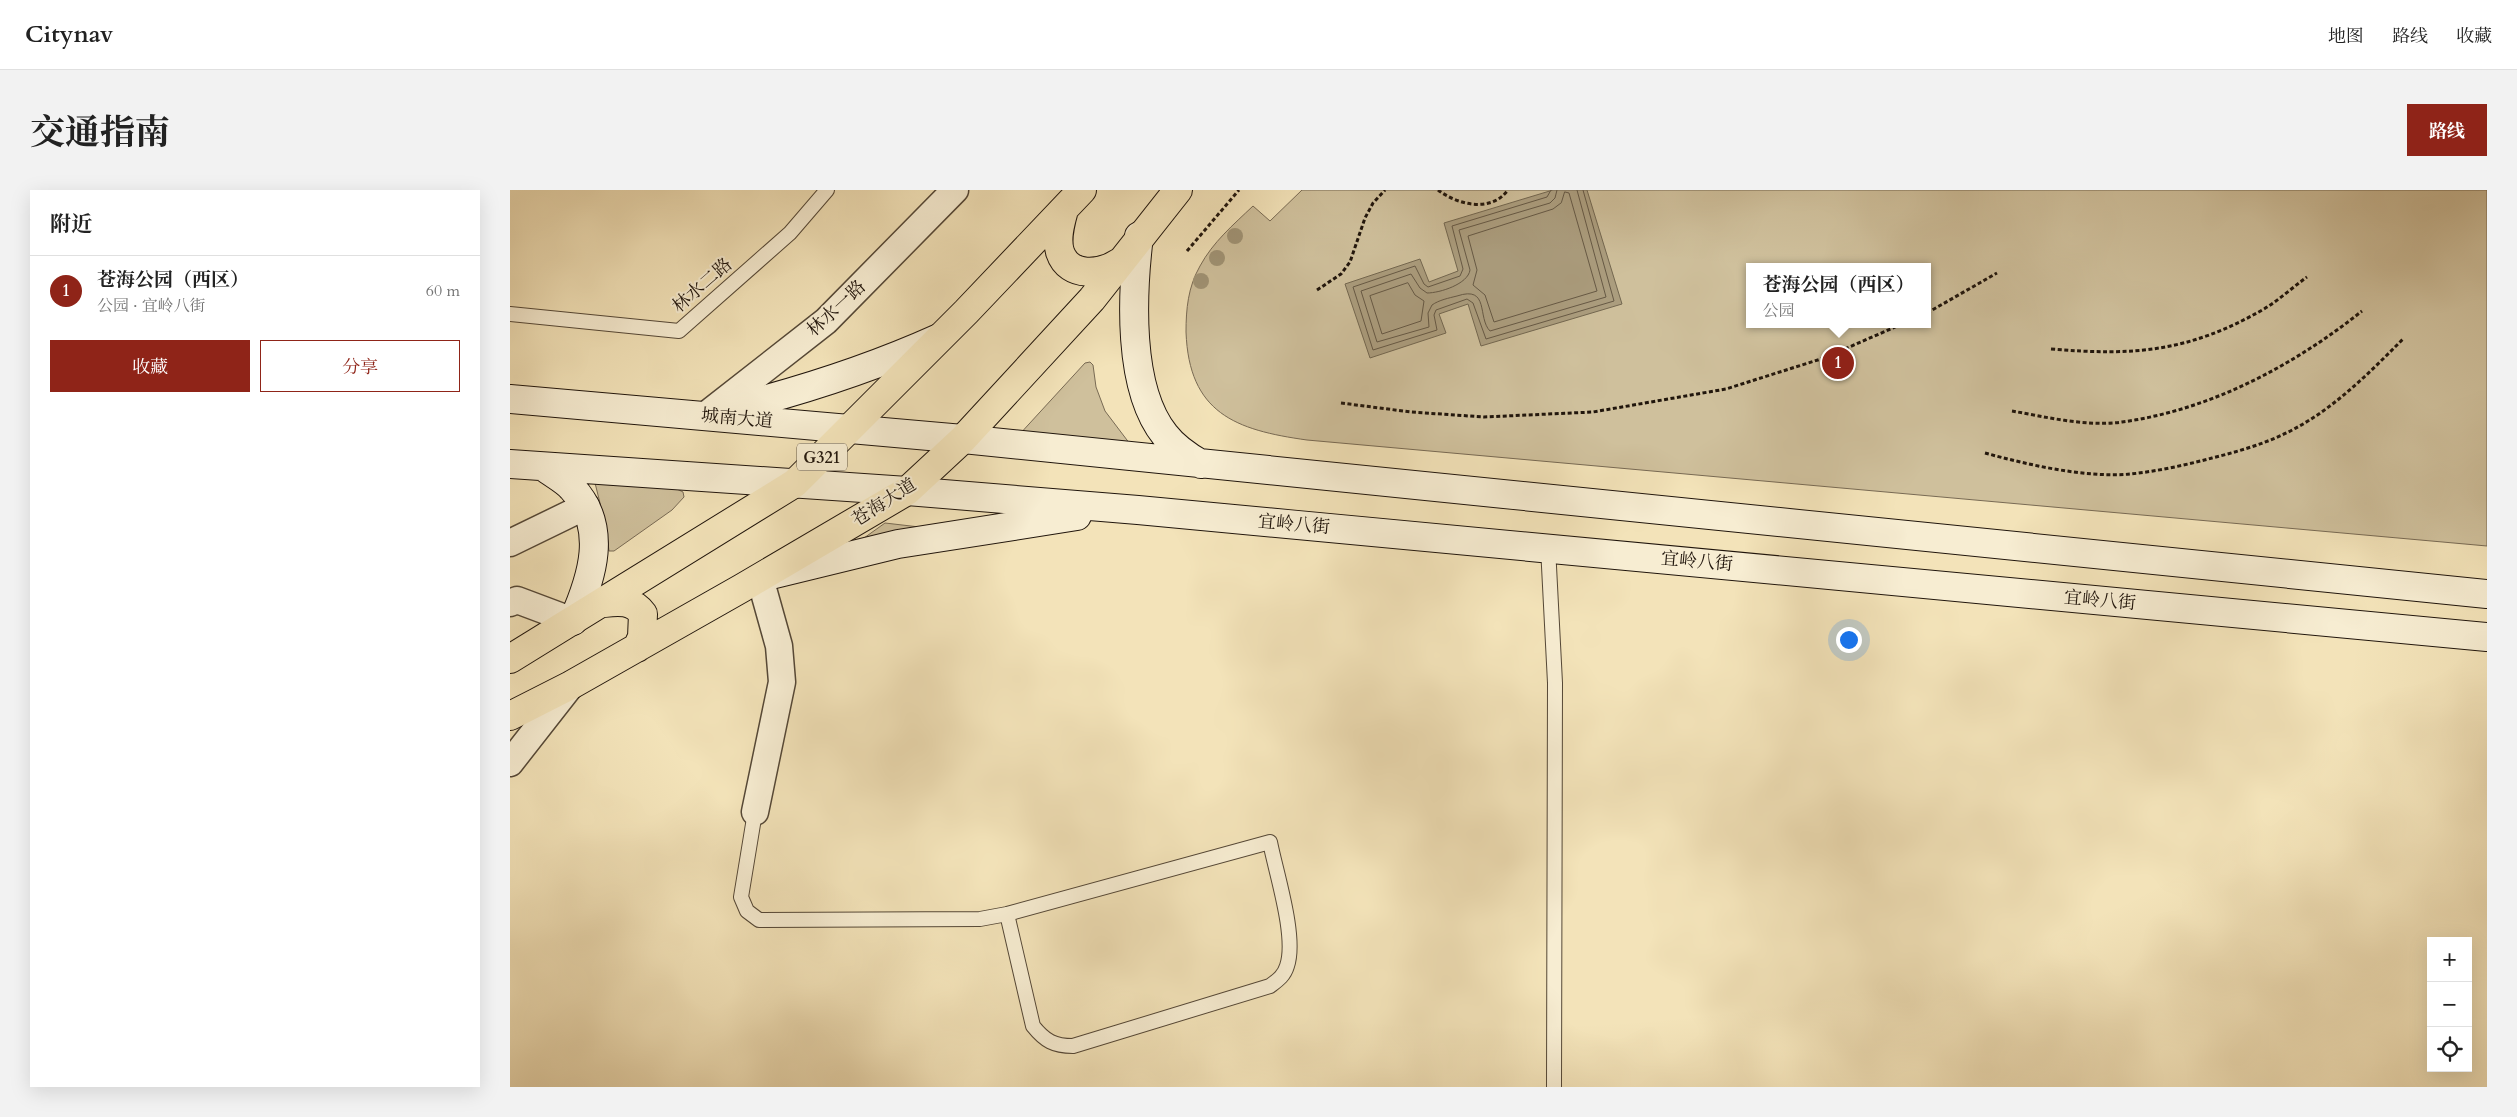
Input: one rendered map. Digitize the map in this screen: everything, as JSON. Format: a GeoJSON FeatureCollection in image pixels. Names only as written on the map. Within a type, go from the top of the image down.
{"type":"FeatureCollection","features":[{"type":"Feature","properties":{"kind":"highway","name":"G321"},"geometry":{"type":"LineString","coordinates":[[510,659],[574,622],[796,483],[942,336],[1082,190]]}},
{"type":"Feature","properties":{"kind":"highway","name":"苍海大道"},"geometry":{"type":"LineString","coordinates":[[510,716],[571,685],[760,578],[907,491],[963,439],[1092,299],[1139,236],[1178,190]]}},
{"type":"Feature","properties":{"kind":"highway"},"geometry":{"type":"LineString","coordinates":[[1064,210],[1058,230],[1060,251],[1070,266],[1081,271],[1097,272],[1109,269],[1120,262]]}},
{"type":"Feature","properties":{"kind":"highway"},"geometry":{"type":"LineString","coordinates":[[604,603],[627,602],[638,606],[643,614],[642,637],[636,648]]}},
{"type":"Feature","properties":{"kind":"main road"},"geometry":{"type":"LineString","coordinates":[[1139,236],[1133,297],[1134,334],[1144,389],[1164,434],[1180,451],[1202,465]]}},
{"type":"Feature","properties":{"kind":"main road"},"geometry":{"type":"LineString","coordinates":[[706,415],[837,378],[905,353],[942,336]]}},
{"type":"Feature","properties":{"kind":"main road","name":"城南大道"},"geometry":{"type":"LineString","coordinates":[[510,399],[963,439]]}},
{"type":"Feature","properties":{"kind":"main road"},"geometry":{"type":"LineString","coordinates":[[963,439],[1202,465],[2487,594]]}},
{"type":"Feature","properties":{"kind":"main road"},"geometry":{"type":"LineString","coordinates":[[510,464],[907,491]]}},
{"type":"Feature","properties":{"kind":"main road"},"geometry":{"type":"LineString","coordinates":[[544,467],[572,487],[586,506],[593,526],[594,554],[588,588],[574,622]]}},
{"type":"Feature","properties":{"kind":"main road","name":"宜岭八街"},"geometry":{"type":"LineString","coordinates":[[907,491],[1548,547],[2487,637]]}},
{"type":"Feature","properties":{"kind":"main road"},"geometry":{"type":"LineString","coordinates":[[760,578],[898,544],[1052,519],[1138,510]]}},
{"type":"Feature","properties":{"kind":"street","name":"林水一路"},"geometry":{"type":"LineString","coordinates":[[706,415],[826,321],[955,190]]}},
{"type":"Feature","properties":{"kind":"street"},"geometry":{"type":"LineString","coordinates":[[510,543],[586,506]]}},
{"type":"Feature","properties":{"kind":"street"},"geometry":{"type":"LineString","coordinates":[[755,812],[782,682],[780,646],[760,578]]}},
{"type":"Feature","properties":{"kind":"street"},"geometry":{"type":"LineString","coordinates":[[510,603],[517,600],[574,622]]}},
{"type":"Feature","properties":{"kind":"street"},"geometry":{"type":"LineString","coordinates":[[510,763],[571,685]]}},
{"type":"Feature","properties":{"kind":"lane","name":"林水二路"},"geometry":{"type":"LineString","coordinates":[[510,314],[679,330],[790,233],[827,190]]}},
{"type":"Feature","properties":{"kind":"lane"},"geometry":{"type":"LineString","coordinates":[[1548,547],[1555,683],[1554,1087]]}},
{"type":"Feature","properties":{"kind":"lane"},"geometry":{"type":"LineString","coordinates":[[755,812],[741,897],[748,912],[759,920],[980,919],[1007,914],[1270,842],[1290,935],[1288,965],[1281,978],[1270,986],[1073,1046],[1057,1046],[1042,1037],[1033,1026],[1007,914]]}},
{"type":"Feature","properties":{"kind":"path"},"geometry":{"type":"LineString","coordinates":[[1187,251],[1239,190]]}},
{"type":"Feature","properties":{"kind":"path"},"geometry":{"type":"LineString","coordinates":[[1318,290],[1341,274],[1350,262],[1365,218],[1385,190]]}},
{"type":"Feature","properties":{"kind":"path"},"geometry":{"type":"LineString","coordinates":[[1438,190],[1448,197],[1466,204],[1486,203],[1504,195],[1508,190]]}},
{"type":"Feature","properties":{"kind":"path"},"geometry":{"type":"LineString","coordinates":[[1931,311],[1997,273]]}},
{"type":"Feature","properties":{"kind":"path"},"geometry":{"type":"LineString","coordinates":[[2051,349],[2106,353],[2136,352],[2169,348],[2201,339],[2266,308],[2307,277]]}},
{"type":"Feature","properties":{"kind":"path"},"geometry":{"type":"LineString","coordinates":[[2012,411],[2086,421],[2120,422],[2155,415],[2224,394],[2268,374],[2331,336],[2362,311]]}},
{"type":"Feature","properties":{"kind":"path"},"geometry":{"type":"LineString","coordinates":[[1341,403],[1411,412],[1484,417],[1547,415],[1611,409],[1726,389],[1824,358],[1893,328]]}},
{"type":"Feature","properties":{"kind":"path"},"geometry":{"type":"LineString","coordinates":[[1985,453],[2030,466],[2076,472],[2130,474],[2190,464],[2247,450],[2294,429],[2340,398],[2404,338]]}},
{"type":"Feature","properties":{"kind":"shaded area"},"geometry":{"type":"Polygon","coordinates":[[[1302,190],[2487,190],[2487,546],[1307,440],[1258,430],[1238,423],[1221,413],[1207,399],[1196,382],[1189,359],[1186,332],[1186,315],[1190,290],[1205,257],[1217,241],[1253,206],[1270,221],[1302,190]]]}},
{"type":"Feature","properties":{"kind":"shaded area"},"geometry":{"type":"Polygon","coordinates":[[[1090,362],[1093,365],[1096,387],[1105,411],[1130,444],[1018,436],[1085,363],[1090,362]]]}},
{"type":"Feature","properties":{"kind":"shaded area"},"geometry":{"type":"Polygon","coordinates":[[[595,483],[677,489],[683,492],[684,497],[672,510],[614,551],[609,551],[606,527],[595,483]]]}},
{"type":"Feature","properties":{"kind":"shaded area"},"geometry":{"type":"Polygon","coordinates":[[[885,523],[928,528],[857,543],[885,523]]]}},
{"type":"Feature","properties":{"kind":"water"},"geometry":{"type":"Polygon","coordinates":[[[1553,190],[1587,190],[1622,304],[1481,346],[1468,304],[1439,314],[1446,333],[1370,358],[1345,284],[1420,259],[1429,282],[1458,271],[1444,223],[1553,190]]]}},
{"type":"Feature","properties":{"kind":"place","name":"苍海公园（西区）"},"geometry":{"type":"Point","coordinates":[1838,363]}}]}
